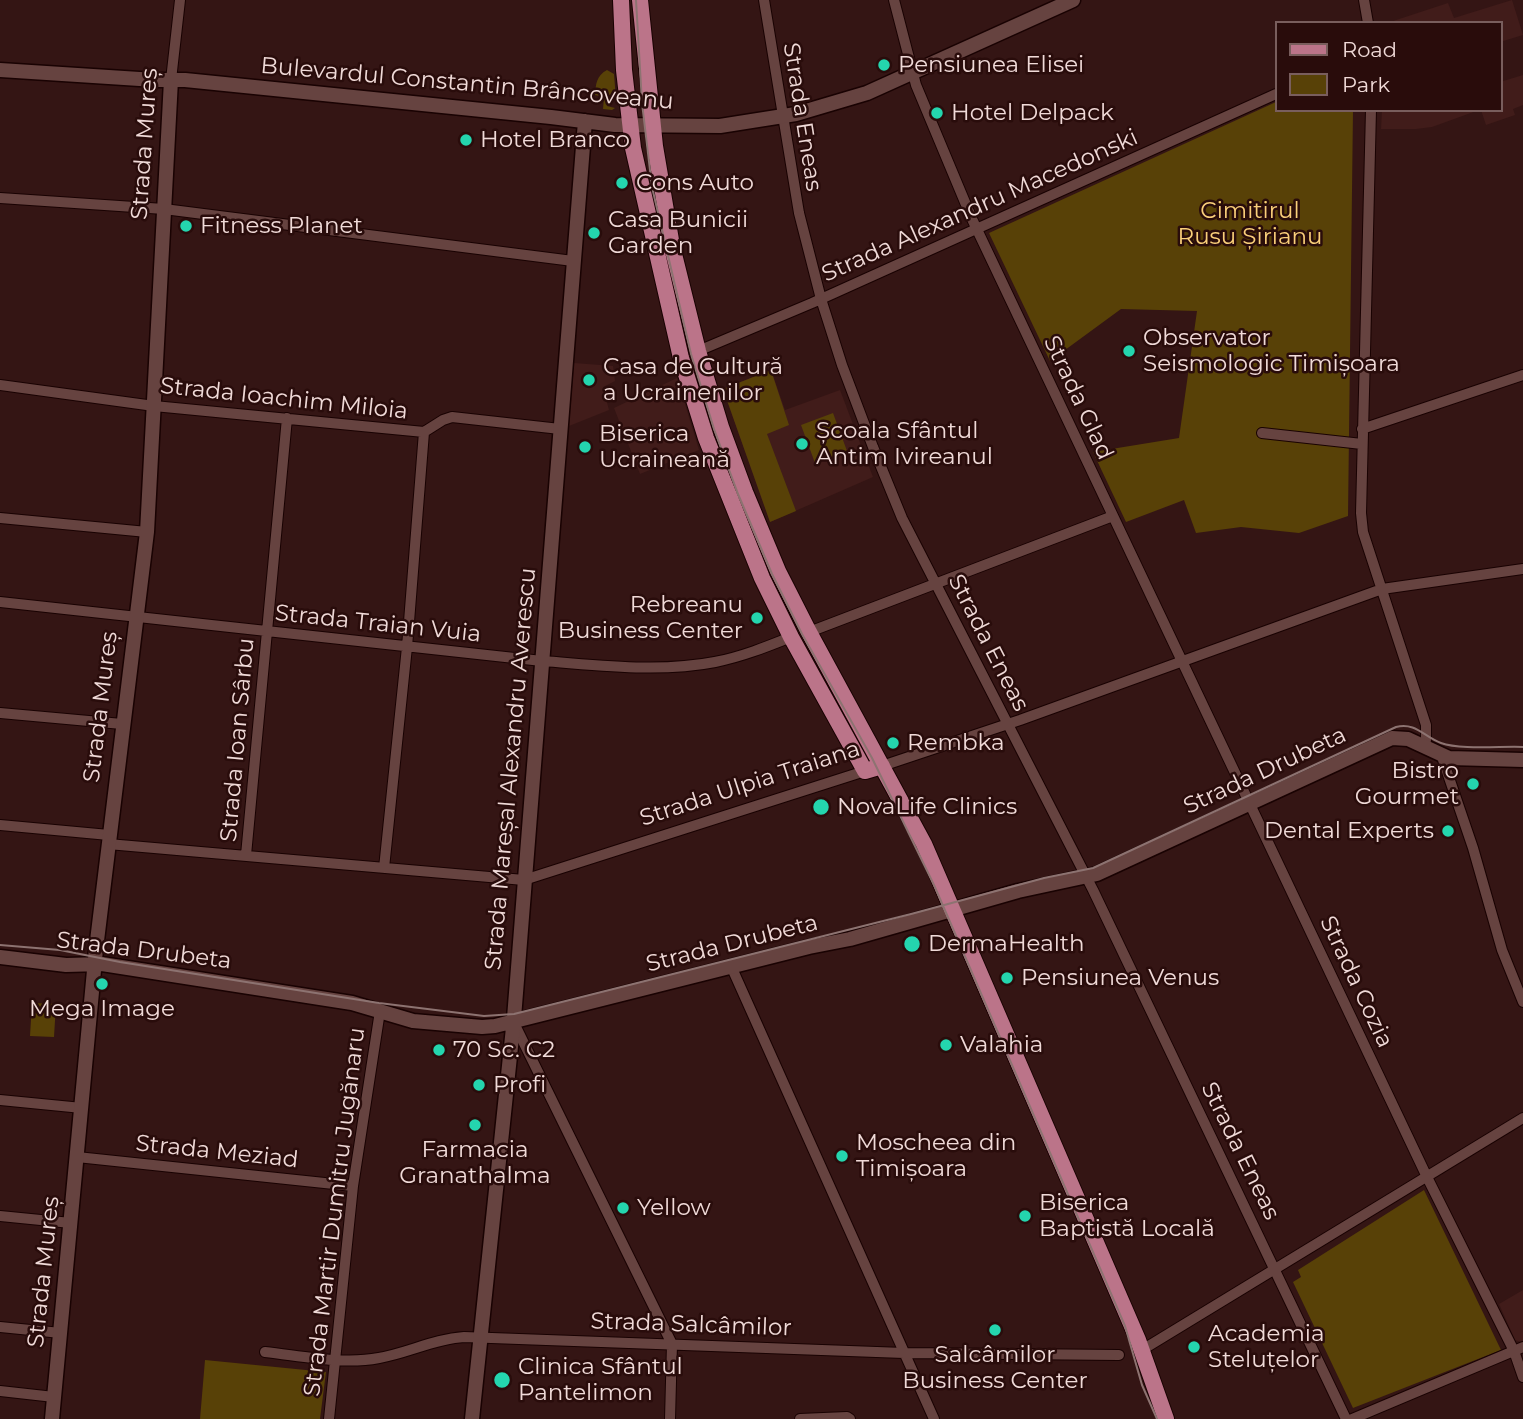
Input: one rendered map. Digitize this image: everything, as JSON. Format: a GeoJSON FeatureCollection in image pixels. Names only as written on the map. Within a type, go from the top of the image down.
{"type":"FeatureCollection","features":[{"type":"Feature","properties":{"kind":"main road"},"geometry":{"type":"LineString","coordinates":[[621,0],[629,126],[681,358],[706,438],[748,544],[791,637],[864,771]]}},
{"type":"Feature","properties":{"kind":"main road"},"geometry":{"type":"LineString","coordinates":[[640,0],[652,127],[672,246],[698,351],[745,492],[778,571],[809,632],[924,844],[1142,1350],[1166,1419]]}},
{"type":"Feature","properties":{"kind":"main road","name":"Strada Ulpia Traiana"},"geometry":{"type":"LineString","coordinates":[[864,771],[882,766]]}},
{"type":"Feature","properties":{"kind":"street","name":"Strada Mureș"},"geometry":{"type":"LineString","coordinates":[[52,1419],[95,964],[147,532],[171,80],[180,0]]}},
{"type":"Feature","properties":{"kind":"street","name":"Strada Eneas"},"geometry":{"type":"LineString","coordinates":[[764,0],[799,213],[821,299],[873,447],[902,517],[1086,877],[1346,1419]]}},
{"type":"Feature","properties":{"kind":"street","name":"Strada Glad"},"geometry":{"type":"LineString","coordinates":[[894,0],[912,74],[976,228],[1249,803]]}},
{"type":"Feature","properties":{"kind":"street","name":"Bulevardul Constantin Brâncoveanu"},"geometry":{"type":"LineString","coordinates":[[0,70],[246,86],[629,126],[720,126],[782,117],[849,99],[912,74],[1048,5],[1073,0]]}},
{"type":"Feature","properties":{"kind":"street"},"geometry":{"type":"LineString","coordinates":[[1364,0],[1368,21]]}},
{"type":"Feature","properties":{"kind":"street","name":"Strada Alexandru Macedonski"},"geometry":{"type":"LineString","coordinates":[[698,351],[821,299],[1274,95]]}},
{"type":"Feature","properties":{"kind":"street"},"geometry":{"type":"LineString","coordinates":[[1371,112],[1362,523],[1426,725],[1426,740],[1422,746]]}},
{"type":"Feature","properties":{"kind":"street","name":"Strada Mareșal Alexandru Averescu"},"geometry":{"type":"LineString","coordinates":[[472,1419],[514,1023],[585,121]]}},
{"type":"Feature","properties":{"kind":"street"},"geometry":{"type":"LineString","coordinates":[[0,198],[164,209],[573,261]]}},
{"type":"Feature","properties":{"kind":"street"},"geometry":{"type":"LineString","coordinates":[[1362,429],[1523,375]]}},
{"type":"Feature","properties":{"kind":"street","name":"Strada Ioachim Miloia"},"geometry":{"type":"LineString","coordinates":[[0,385],[154,406],[424,432],[443,419],[452,417],[560,429]]}},
{"type":"Feature","properties":{"kind":"street","name":"Strada Ioan Sârbu"},"geometry":{"type":"LineString","coordinates":[[246,855],[287,418]]}},
{"type":"Feature","properties":{"kind":"street"},"geometry":{"type":"LineString","coordinates":[[384,868],[407,647],[424,432]]}},
{"type":"Feature","properties":{"kind":"street"},"geometry":{"type":"LineString","coordinates":[[1262,433],[1362,444]]}},
{"type":"Feature","properties":{"kind":"street"},"geometry":{"type":"LineString","coordinates":[[809,632],[1113,516]]}},
{"type":"Feature","properties":{"kind":"street"},"geometry":{"type":"LineString","coordinates":[[0,518],[147,532]]}},
{"type":"Feature","properties":{"kind":"street","name":"Strada Ulpia Traiana"},"geometry":{"type":"LineString","coordinates":[[882,766],[1008,724],[1382,589],[1523,569]]}},
{"type":"Feature","properties":{"kind":"street","name":"Strada Traian Vuia"},"geometry":{"type":"LineString","coordinates":[[0,602],[542,662],[654,667],[714,663],[754,652],[791,637]]}},
{"type":"Feature","properties":{"kind":"street"},"geometry":{"type":"LineString","coordinates":[[0,713],[122,724]]}},
{"type":"Feature","properties":{"kind":"street","name":"Strada Drubeta"},"geometry":{"type":"LineString","coordinates":[[0,957],[66,965],[95,964],[352,1003],[413,1021],[482,1027],[514,1023],[731,966],[850,939],[1018,891],[1097,874],[1382,741],[1400,738],[1442,757]]}},
{"type":"Feature","properties":{"kind":"street"},"geometry":{"type":"LineString","coordinates":[[1523,760],[1442,757],[1474,848],[1502,950],[1523,1002]]}},
{"type":"Feature","properties":{"kind":"street","name":"Strada Ulpia Traiana"},"geometry":{"type":"LineString","coordinates":[[0,824],[246,855],[524,880],[864,771]]}},
{"type":"Feature","properties":{"kind":"street","name":"Strada Cozia"},"geometry":{"type":"LineString","coordinates":[[1249,803],[1427,1177],[1518,1349]]}},
{"type":"Feature","properties":{"kind":"street"},"geometry":{"type":"LineString","coordinates":[[731,966],[934,1419]]}},
{"type":"Feature","properties":{"kind":"street","name":"Strada Martir Dumitru Jugănaru"},"geometry":{"type":"LineString","coordinates":[[329,1419],[353,1185],[380,1011]]}},
{"type":"Feature","properties":{"kind":"street"},"geometry":{"type":"LineString","coordinates":[[514,1023],[672,1344],[670,1419]]}},
{"type":"Feature","properties":{"kind":"street"},"geometry":{"type":"LineString","coordinates":[[0,1100],[82,1108]]}},
{"type":"Feature","properties":{"kind":"street"},"geometry":{"type":"LineString","coordinates":[[1142,1350],[1523,1118]]}},
{"type":"Feature","properties":{"kind":"street","name":"Strada Meziad"},"geometry":{"type":"LineString","coordinates":[[78,1157],[353,1185]]}},
{"type":"Feature","properties":{"kind":"street"},"geometry":{"type":"LineString","coordinates":[[0,1216],[71,1223]]}},
{"type":"Feature","properties":{"kind":"street"},"geometry":{"type":"LineString","coordinates":[[0,1327],[61,1333]]}},
{"type":"Feature","properties":{"kind":"street","name":"Strada Salcâmilor"},"geometry":{"type":"LineString","coordinates":[[265,1352],[335,1359],[375,1359],[448,1338],[479,1337],[904,1353],[1119,1355]]}},
{"type":"Feature","properties":{"kind":"street"},"geometry":{"type":"LineString","coordinates":[[1352,1419],[1518,1349],[1523,1377]]}},
{"type":"Feature","properties":{"kind":"street"},"geometry":{"type":"LineString","coordinates":[[0,1391],[54,1397]]}},
{"type":"Feature","properties":{"kind":"street"},"geometry":{"type":"LineString","coordinates":[[800,1419],[850,1419]]}},
{"type":"Feature","properties":{"kind":"shaded area"},"geometry":{"type":"Polygon","coordinates":[[[1512,0],[1523,35],[1502,41],[1502,21],[1393,21],[1448,3],[1454,18],[1512,0]]]}},
{"type":"Feature","properties":{"kind":"shaded area"},"geometry":{"type":"Polygon","coordinates":[[[1523,75],[1523,105],[1513,109],[1515,115],[1486,125],[1482,112],[1502,112],[1502,81],[1523,75]]]}},
{"type":"Feature","properties":{"kind":"shaded area"},"geometry":{"type":"Polygon","coordinates":[[[1382,112],[1473,112],[1432,127],[1381,129],[1382,112]]]}},
{"type":"Feature","properties":{"kind":"shaded area"},"geometry":{"type":"Polygon","coordinates":[[[574,363],[613,366],[615,381],[603,387],[609,410],[569,426],[574,363]]]}},
{"type":"Feature","properties":{"kind":"shaded area","name":"Școala Sfântul Antim Ivireanul"},"geometry":{"type":"Polygon","coordinates":[[[771,370],[785,410],[840,390],[873,477],[770,522],[723,389],[771,370]]]}},
{"type":"Feature","properties":{"kind":"shaded area"},"geometry":{"type":"Polygon","coordinates":[[[677,378],[699,450],[640,474],[614,408],[677,378]]]}},
{"type":"Feature","properties":{"kind":"shaded area"},"geometry":{"type":"Polygon","coordinates":[[[1523,1290],[1521,1342],[1515,1340],[1499,1304],[1523,1290]]]}},
{"type":"Feature","properties":{"kind":"green space"},"geometry":{"type":"Polygon","coordinates":[[[607,70],[614,74],[616,99],[609,98],[607,106],[615,108],[612,110],[603,109],[604,97],[595,95],[596,84],[607,70]]]}},
{"type":"Feature","properties":{"kind":"green space","name":"Cimitirul Rusu Șirianu"},"geometry":{"type":"Polygon","coordinates":[[[1274,103],[1274,112],[1353,112],[1348,516],[1299,533],[1241,527],[1196,533],[1184,500],[1126,522],[1093,452],[1179,438],[1197,311],[1121,309],[1050,361],[989,233],[1274,103]]]}},
{"type":"Feature","properties":{"kind":"green space"},"geometry":{"type":"Polygon","coordinates":[[[771,370],[789,425],[767,434],[796,511],[770,522],[723,389],[771,370]]]}},
{"type":"Feature","properties":{"kind":"green space"},"geometry":{"type":"Polygon","coordinates":[[[833,413],[847,451],[815,463],[801,425],[833,413]]]}},
{"type":"Feature","properties":{"kind":"green space"},"geometry":{"type":"Polygon","coordinates":[[[32,1003],[56,1004],[54,1037],[30,1036],[32,1003]]]}},
{"type":"Feature","properties":{"kind":"green space"},"geometry":{"type":"Polygon","coordinates":[[[1424,1190],[1501,1350],[1353,1408],[1293,1282],[1301,1277],[1298,1270],[1424,1190]]]}},
{"type":"Feature","properties":{"kind":"green space"},"geometry":{"type":"Polygon","coordinates":[[[205,1360],[326,1372],[320,1419],[200,1419],[205,1360]]]}},
{"type":"Feature","properties":{"kind":"tram line"},"geometry":{"type":"LineString","coordinates":[[636,0],[642,103],[652,187],[691,354],[714,429],[772,574],[802,634],[872,758],[934,885],[1125,1326],[1142,1385],[1157,1419]]}},
{"type":"Feature","properties":{"kind":"tram line"},"geometry":{"type":"LineString","coordinates":[[0,945],[60,950],[379,1003],[484,1016],[514,1014],[1044,878],[1093,868],[1396,727],[1415,728],[1449,745],[1523,747]]}},
{"type":"Feature","properties":{"kind":"place","name":"Pensiunea Elisei"},"geometry":{"type":"Point","coordinates":[884,65]}},
{"type":"Feature","properties":{"kind":"place","name":"Hotel Delpack"},"geometry":{"type":"Point","coordinates":[937,113]}},
{"type":"Feature","properties":{"kind":"place","name":"Hotel Branco"},"geometry":{"type":"Point","coordinates":[466,140]}},
{"type":"Feature","properties":{"kind":"place","name":"Cons Auto"},"geometry":{"type":"Point","coordinates":[622,183]}},
{"type":"Feature","properties":{"kind":"place","name":"Fitness Planet"},"geometry":{"type":"Point","coordinates":[186,226]}},
{"type":"Feature","properties":{"kind":"place","name":"Casa Bunicii Garden"},"geometry":{"type":"Point","coordinates":[594,233]}},
{"type":"Feature","properties":{"kind":"place","name":"Observator Seismologic Timișoara"},"geometry":{"type":"Point","coordinates":[1129,351]}},
{"type":"Feature","properties":{"kind":"place","name":"Casa de Cultură a Ucrainenilor"},"geometry":{"type":"Point","coordinates":[589,380]}},
{"type":"Feature","properties":{"kind":"place","name":"Școala Sfântul Antim Ivireanul"},"geometry":{"type":"Point","coordinates":[802,444]}},
{"type":"Feature","properties":{"kind":"place","name":"Biserica Ucraineană"},"geometry":{"type":"Point","coordinates":[585,447]}},
{"type":"Feature","properties":{"kind":"place","name":"Rebreanu Business Center"},"geometry":{"type":"Point","coordinates":[757,618]}},
{"type":"Feature","properties":{"kind":"place","name":"Rembka"},"geometry":{"type":"Point","coordinates":[893,743]}},
{"type":"Feature","properties":{"kind":"place","name":"Bistro Gourmet"},"geometry":{"type":"Point","coordinates":[1473,784]}},
{"type":"Feature","properties":{"kind":"place","name":"NovaLife Clinics"},"geometry":{"type":"Point","coordinates":[821,807]}},
{"type":"Feature","properties":{"kind":"place","name":"Dental Experts"},"geometry":{"type":"Point","coordinates":[1448,831]}},
{"type":"Feature","properties":{"kind":"place","name":"DermaHealth"},"geometry":{"type":"Point","coordinates":[912,944]}},
{"type":"Feature","properties":{"kind":"place","name":"Pensiunea Venus"},"geometry":{"type":"Point","coordinates":[1007,978]}},
{"type":"Feature","properties":{"kind":"place","name":"Mega Image"},"geometry":{"type":"Point","coordinates":[102,984]}},
{"type":"Feature","properties":{"kind":"place","name":"Valahia"},"geometry":{"type":"Point","coordinates":[946,1045]}},
{"type":"Feature","properties":{"kind":"place","name":"70 Sc. C2"},"geometry":{"type":"Point","coordinates":[439,1050]}},
{"type":"Feature","properties":{"kind":"place","name":"Profi"},"geometry":{"type":"Point","coordinates":[479,1085]}},
{"type":"Feature","properties":{"kind":"place","name":"Farmacia Granathalma"},"geometry":{"type":"Point","coordinates":[475,1125]}},
{"type":"Feature","properties":{"kind":"place","name":"Moscheea din Timișoara"},"geometry":{"type":"Point","coordinates":[842,1156]}},
{"type":"Feature","properties":{"kind":"place","name":"Yellow"},"geometry":{"type":"Point","coordinates":[623,1208]}},
{"type":"Feature","properties":{"kind":"place","name":"Biserica Baptistă Locală"},"geometry":{"type":"Point","coordinates":[1025,1216]}},
{"type":"Feature","properties":{"kind":"place","name":"Salcâmilor Business Center"},"geometry":{"type":"Point","coordinates":[995,1330]}},
{"type":"Feature","properties":{"kind":"place","name":"Academia Steluțelor"},"geometry":{"type":"Point","coordinates":[1194,1347]}},
{"type":"Feature","properties":{"kind":"place","name":"Clinica Sfântul Pantelimon"},"geometry":{"type":"Point","coordinates":[502,1380]}}]}
